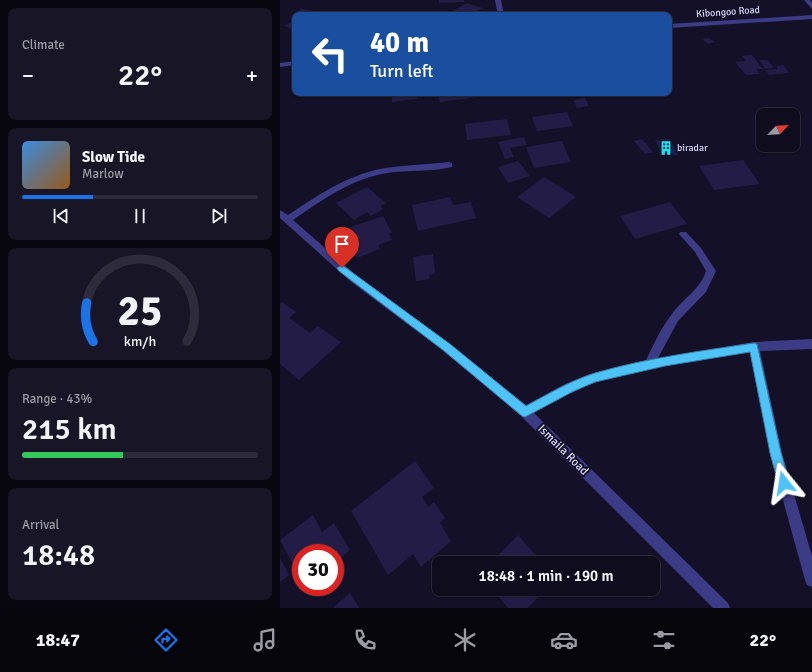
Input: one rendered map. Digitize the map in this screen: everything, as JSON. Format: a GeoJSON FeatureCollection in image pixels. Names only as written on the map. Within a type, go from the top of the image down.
{"type":"FeatureCollection","features":[{"type":"Feature","properties":{"kind":"street"},"geometry":{"type":"LineString","coordinates":[[498,0],[500,12]]}},
{"type":"Feature","properties":{"kind":"street"},"geometry":{"type":"LineString","coordinates":[[807,0],[812,7]]}},
{"type":"Feature","properties":{"kind":"street","name":"Kibongoo Road"},"geometry":{"type":"LineString","coordinates":[[672,26],[812,17]]}},
{"type":"Feature","properties":{"kind":"street"},"geometry":{"type":"LineString","coordinates":[[280,65],[292,63]]}},
{"type":"Feature","properties":{"kind":"street"},"geometry":{"type":"LineString","coordinates":[[284,216],[363,176],[390,171],[449,165]]}},
{"type":"Feature","properties":{"kind":"street","name":"Ismaila Road"},"geometry":{"type":"LineString","coordinates":[[284,216],[353,278],[446,347],[525,412],[723,608]]}},
{"type":"Feature","properties":{"kind":"street"},"geometry":{"type":"LineString","coordinates":[[650,364],[665,332],[680,311],[699,294],[709,281],[711,271],[698,250],[683,234]]}},
{"type":"Feature","properties":{"kind":"street"},"geometry":{"type":"LineString","coordinates":[[525,412],[569,388],[594,378],[650,364],[754,347],[812,344]]}},
{"type":"Feature","properties":{"kind":"street"},"geometry":{"type":"LineString","coordinates":[[754,347],[776,453],[812,580]]}},
{"type":"Feature","properties":{"kind":"building"},"geometry":{"type":"Polygon","coordinates":[[[439,0],[464,0],[464,2],[439,3],[439,0]]]}},
{"type":"Feature","properties":{"kind":"building"},"geometry":{"type":"Polygon","coordinates":[[[467,3],[483,8],[476,12],[451,12],[467,3]]]}},
{"type":"Feature","properties":{"kind":"building"},"geometry":{"type":"Polygon","coordinates":[[[301,9],[315,11],[314,12],[297,12],[301,9]]]}},
{"type":"Feature","properties":{"kind":"building"},"geometry":{"type":"Polygon","coordinates":[[[292,22],[292,29],[284,26],[292,22]]]}},
{"type":"Feature","properties":{"kind":"building"},"geometry":{"type":"Polygon","coordinates":[[[709,38],[715,42],[708,44],[702,39],[709,38]]]}},
{"type":"Feature","properties":{"kind":"building"},"geometry":{"type":"Polygon","coordinates":[[[752,55],[763,69],[756,69],[760,74],[746,75],[735,62],[746,61],[742,56],[752,55]]]}},
{"type":"Feature","properties":{"kind":"building"},"geometry":{"type":"Polygon","coordinates":[[[759,60],[768,60],[774,68],[765,69],[759,60]]]}},
{"type":"Feature","properties":{"kind":"building"},"geometry":{"type":"Polygon","coordinates":[[[783,65],[789,73],[769,75],[765,70],[778,69],[776,66],[783,65]]]}},
{"type":"Feature","properties":{"kind":"building"},"geometry":{"type":"Polygon","coordinates":[[[392,96],[416,96],[417,99],[392,102],[392,96]]]}},
{"type":"Feature","properties":{"kind":"building"},"geometry":{"type":"Polygon","coordinates":[[[439,96],[486,96],[440,102],[439,96]]]}},
{"type":"Feature","properties":{"kind":"building"},"geometry":{"type":"Polygon","coordinates":[[[585,98],[589,106],[577,108],[573,100],[585,98]]]}},
{"type":"Feature","properties":{"kind":"building"},"geometry":{"type":"Polygon","coordinates":[[[567,112],[573,126],[537,131],[532,117],[567,112]]]}},
{"type":"Feature","properties":{"kind":"building"},"geometry":{"type":"Polygon","coordinates":[[[507,119],[511,135],[467,140],[465,124],[507,119]]]}},
{"type":"Feature","properties":{"kind":"building"},"geometry":{"type":"Polygon","coordinates":[[[524,137],[527,145],[510,148],[514,157],[505,159],[498,142],[524,137]]]}},
{"type":"Feature","properties":{"kind":"building"},"geometry":{"type":"Polygon","coordinates":[[[642,139],[653,152],[645,154],[634,141],[642,139]]]}},
{"type":"Feature","properties":{"kind":"building","name":"biradar"},"geometry":{"type":"Polygon","coordinates":[[[670,139],[678,155],[662,156],[655,140],[670,139]]]}},
{"type":"Feature","properties":{"kind":"building"},"geometry":{"type":"Polygon","coordinates":[[[562,141],[571,162],[534,168],[526,147],[562,141]]]}},
{"type":"Feature","properties":{"kind":"building"},"geometry":{"type":"Polygon","coordinates":[[[743,160],[760,184],[714,190],[699,166],[743,160]]]}},
{"type":"Feature","properties":{"kind":"building"},"geometry":{"type":"Polygon","coordinates":[[[518,161],[530,176],[508,183],[498,167],[518,161]]]}},
{"type":"Feature","properties":{"kind":"building"},"geometry":{"type":"Polygon","coordinates":[[[544,177],[576,197],[549,218],[517,197],[544,177]]]}},
{"type":"Feature","properties":{"kind":"building"},"geometry":{"type":"Polygon","coordinates":[[[367,187],[386,203],[380,206],[383,209],[371,216],[367,212],[354,220],[336,203],[367,187]]]}},
{"type":"Feature","properties":{"kind":"building"},"geometry":{"type":"Polygon","coordinates":[[[450,197],[453,205],[471,202],[476,218],[418,231],[412,205],[450,197]]]}},
{"type":"Feature","properties":{"kind":"building"},"geometry":{"type":"Polygon","coordinates":[[[670,202],[687,224],[635,239],[620,216],[670,202]]]}},
{"type":"Feature","properties":{"kind":"building"},"geometry":{"type":"Polygon","coordinates":[[[383,216],[392,233],[389,234],[392,240],[378,245],[380,249],[357,258],[345,229],[383,216]]]}},
{"type":"Feature","properties":{"kind":"building"},"geometry":{"type":"Polygon","coordinates":[[[433,254],[435,274],[429,275],[430,279],[416,281],[413,257],[433,254]]]}},
{"type":"Feature","properties":{"kind":"building"},"geometry":{"type":"Polygon","coordinates":[[[282,302],[296,312],[289,318],[310,333],[318,326],[341,342],[299,380],[280,364],[280,304],[282,302]]]}},
{"type":"Feature","properties":{"kind":"building"},"geometry":{"type":"Polygon","coordinates":[[[415,461],[434,488],[422,497],[428,507],[434,502],[445,518],[440,523],[451,541],[421,567],[413,554],[388,575],[351,511],[415,461]]]}},
{"type":"Feature","properties":{"kind":"building"},"geometry":{"type":"Polygon","coordinates":[[[313,515],[322,532],[334,523],[350,550],[344,555],[344,544],[292,544],[292,563],[280,540],[313,515]]]}},
{"type":"Feature","properties":{"kind":"building"},"geometry":{"type":"Polygon","coordinates":[[[518,535],[536,556],[498,556],[518,535]]]}},
{"type":"Feature","properties":{"kind":"building"},"geometry":{"type":"Polygon","coordinates":[[[280,558],[289,575],[280,582],[280,558]]]}},
{"type":"Feature","properties":{"kind":"building"},"geometry":{"type":"Polygon","coordinates":[[[350,593],[359,608],[333,608],[350,593]]]}},
{"type":"Feature","properties":{"kind":"building"},"geometry":{"type":"Polygon","coordinates":[[[499,596],[539,596],[528,608],[508,608],[499,596]]]}},
{"type":"Feature","properties":{"kind":"place","name":"biradar"},"geometry":{"type":"Point","coordinates":[666,148]}},
{"type":"Feature","properties":{"kind":"route"},"geometry":{"type":"LineString","coordinates":[[342,268],[353,278],[446,347],[525,412],[569,388],[594,378],[665,361],[754,347],[776,453],[784,483]]}}]}
